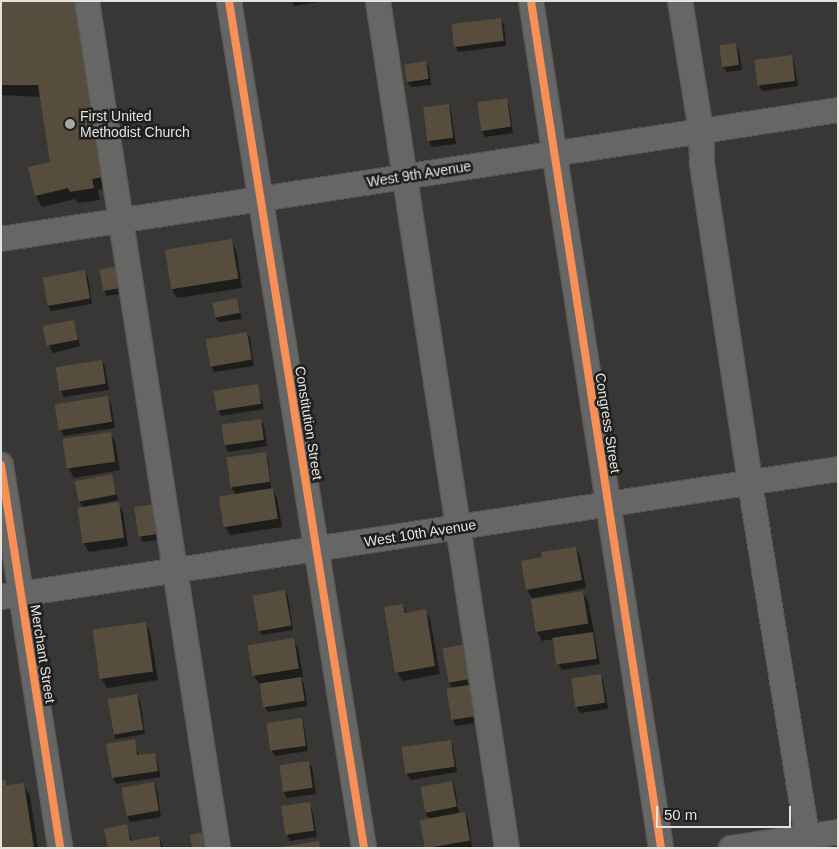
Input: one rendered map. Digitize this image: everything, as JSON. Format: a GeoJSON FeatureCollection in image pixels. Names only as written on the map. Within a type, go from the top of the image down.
{"type":"FeatureCollection","features":[{"type":"Feature","properties":{"kind":"street"},"geometry":{"type":"LineString","coordinates":[[88,1],[218,848]]}},
{"type":"Feature","properties":{"kind":"street","name":"Constitution Street"},"geometry":{"type":"LineString","coordinates":[[229,1],[364,848]]}},
{"type":"Feature","properties":{"kind":"street"},"geometry":{"type":"LineString","coordinates":[[378,1],[507,848]]}},
{"type":"Feature","properties":{"kind":"street","name":"Congress Street"},"geometry":{"type":"LineString","coordinates":[[531,1],[661,848]]}},
{"type":"Feature","properties":{"kind":"street"},"geometry":{"type":"LineString","coordinates":[[680,1],[701,131],[702,164],[750,483],[808,842]]}},
{"type":"Feature","properties":{"kind":"street","name":"West 9th Avenue"},"geometry":{"type":"LineString","coordinates":[[1,239],[838,110]]}},
{"type":"Feature","properties":{"kind":"street","name":"Merchant Street"},"geometry":{"type":"LineString","coordinates":[[1,465],[11,596],[60,848]]}},
{"type":"Feature","properties":{"kind":"street","name":"West 10th Avenue"},"geometry":{"type":"LineString","coordinates":[[11,596],[838,469]]}},
{"type":"Feature","properties":{"kind":"street"},"geometry":{"type":"LineString","coordinates":[[731,848],[808,842],[838,832]]}},
{"type":"Feature","properties":{"kind":"building","name":"First United Methodist Church"},"geometry":{"type":"Polygon","coordinates":[[[1,1],[77,1],[105,177],[92,179],[94,188],[70,192],[68,188],[35,196],[28,167],[50,162],[38,85],[1,85],[1,1]]]}},
{"type":"Feature","properties":{"kind":"building"},"geometry":{"type":"Polygon","coordinates":[[[501,18],[504,41],[454,47],[451,24],[501,18]]]}},
{"type":"Feature","properties":{"kind":"building"},"geometry":{"type":"Polygon","coordinates":[[[736,43],[739,65],[722,67],[719,45],[736,43]]]}},
{"type":"Feature","properties":{"kind":"building"},"geometry":{"type":"Polygon","coordinates":[[[792,55],[795,81],[757,85],[754,60],[792,55]]]}},
{"type":"Feature","properties":{"kind":"building"},"geometry":{"type":"Polygon","coordinates":[[[426,61],[429,79],[407,82],[404,64],[426,61]]]}},
{"type":"Feature","properties":{"kind":"building"},"geometry":{"type":"Polygon","coordinates":[[[507,98],[511,127],[481,131],[477,102],[507,98]]]}},
{"type":"Feature","properties":{"kind":"building"},"geometry":{"type":"Polygon","coordinates":[[[449,104],[453,138],[427,141],[423,107],[449,104]]]}},
{"type":"Feature","properties":{"kind":"building"},"geometry":{"type":"Polygon","coordinates":[[[232,239],[238,279],[171,289],[165,250],[232,239]]]}},
{"type":"Feature","properties":{"kind":"building"},"geometry":{"type":"Polygon","coordinates":[[[129,264],[133,286],[103,291],[99,269],[129,264]]]}},
{"type":"Feature","properties":{"kind":"building"},"geometry":{"type":"Polygon","coordinates":[[[85,270],[90,299],[48,306],[43,277],[85,270]]]}},
{"type":"Feature","properties":{"kind":"building"},"geometry":{"type":"Polygon","coordinates":[[[237,298],[240,313],[215,317],[212,303],[237,298]]]}},
{"type":"Feature","properties":{"kind":"building"},"geometry":{"type":"Polygon","coordinates":[[[74,320],[78,340],[46,346],[43,326],[74,320]]]}},
{"type":"Feature","properties":{"kind":"building"},"geometry":{"type":"Polygon","coordinates":[[[247,332],[252,360],[211,367],[206,339],[247,332]]]}},
{"type":"Feature","properties":{"kind":"building"},"geometry":{"type":"Polygon","coordinates":[[[102,360],[106,384],[59,391],[56,367],[102,360]]]}},
{"type":"Feature","properties":{"kind":"building"},"geometry":{"type":"Polygon","coordinates":[[[258,384],[261,404],[217,411],[214,391],[258,384]]]}},
{"type":"Feature","properties":{"kind":"building"},"geometry":{"type":"Polygon","coordinates":[[[108,396],[112,422],[59,430],[55,404],[108,396]]]}},
{"type":"Feature","properties":{"kind":"building"},"geometry":{"type":"Polygon","coordinates":[[[261,419],[264,440],[224,445],[221,425],[261,419]]]}},
{"type":"Feature","properties":{"kind":"building"},"geometry":{"type":"Polygon","coordinates":[[[111,432],[115,462],[67,469],[62,439],[111,432]]]}},
{"type":"Feature","properties":{"kind":"building"},"geometry":{"type":"Polygon","coordinates":[[[266,452],[270,482],[231,487],[226,458],[266,452]]]}},
{"type":"Feature","properties":{"kind":"building"},"geometry":{"type":"Polygon","coordinates":[[[112,474],[116,495],[79,502],[75,481],[112,474]]]}},
{"type":"Feature","properties":{"kind":"building"},"geometry":{"type":"Polygon","coordinates":[[[273,488],[278,519],[224,527],[219,497],[273,488]]]}},
{"type":"Feature","properties":{"kind":"building"},"geometry":{"type":"Polygon","coordinates":[[[119,502],[124,538],[82,543],[77,508],[119,502]]]}},
{"type":"Feature","properties":{"kind":"building"},"geometry":{"type":"Polygon","coordinates":[[[156,504],[160,534],[138,537],[134,507],[156,504]]]}},
{"type":"Feature","properties":{"kind":"building"},"geometry":{"type":"Polygon","coordinates":[[[576,547],[582,580],[526,590],[521,561],[542,557],[541,552],[576,547]]]}},
{"type":"Feature","properties":{"kind":"building"},"geometry":{"type":"Polygon","coordinates":[[[285,590],[291,625],[259,631],[253,596],[285,590]]]}},
{"type":"Feature","properties":{"kind":"building"},"geometry":{"type":"Polygon","coordinates":[[[583,591],[588,624],[536,632],[531,599],[583,591]]]}},
{"type":"Feature","properties":{"kind":"building"},"geometry":{"type":"Polygon","coordinates":[[[403,604],[405,613],[426,609],[435,666],[395,673],[384,607],[403,604]]]}},
{"type":"Feature","properties":{"kind":"building"},"geometry":{"type":"Polygon","coordinates":[[[146,622],[153,672],[99,679],[93,630],[146,622]]]}},
{"type":"Feature","properties":{"kind":"building"},"geometry":{"type":"Polygon","coordinates":[[[593,632],[597,659],[556,664],[552,638],[593,632]]]}},
{"type":"Feature","properties":{"kind":"building"},"geometry":{"type":"Polygon","coordinates":[[[294,638],[299,669],[252,676],[248,645],[294,638]]]}},
{"type":"Feature","properties":{"kind":"building"},"geometry":{"type":"Polygon","coordinates":[[[472,643],[478,677],[449,683],[442,648],[472,643]]]}},
{"type":"Feature","properties":{"kind":"building"},"geometry":{"type":"Polygon","coordinates":[[[601,674],[605,703],[575,707],[571,678],[601,674]]]}},
{"type":"Feature","properties":{"kind":"building"},"geometry":{"type":"Polygon","coordinates":[[[301,677],[305,701],[263,707],[260,684],[301,677]]]}},
{"type":"Feature","properties":{"kind":"building"},"geometry":{"type":"Polygon","coordinates":[[[481,683],[486,715],[451,720],[446,688],[481,683]]]}},
{"type":"Feature","properties":{"kind":"building"},"geometry":{"type":"Polygon","coordinates":[[[137,694],[143,729],[114,735],[107,699],[137,694]]]}},
{"type":"Feature","properties":{"kind":"building"},"geometry":{"type":"Polygon","coordinates":[[[302,718],[306,746],[270,751],[266,723],[302,718]]]}},
{"type":"Feature","properties":{"kind":"building"},"geometry":{"type":"Polygon","coordinates":[[[135,739],[137,755],[155,753],[158,771],[112,778],[106,744],[135,739]]]}},
{"type":"Feature","properties":{"kind":"building"},"geometry":{"type":"Polygon","coordinates":[[[451,740],[455,767],[405,774],[401,747],[451,740]]]}},
{"type":"Feature","properties":{"kind":"building"},"geometry":{"type":"Polygon","coordinates":[[[309,761],[313,788],[283,792],[279,765],[309,761]]]}},
{"type":"Feature","properties":{"kind":"building"},"geometry":{"type":"Polygon","coordinates":[[[6,780],[7,785],[24,783],[34,848],[1,848],[1,781],[6,780]]]}},
{"type":"Feature","properties":{"kind":"building"},"geometry":{"type":"Polygon","coordinates":[[[452,781],[457,807],[426,813],[421,787],[452,781]]]}},
{"type":"Feature","properties":{"kind":"building"},"geometry":{"type":"Polygon","coordinates":[[[154,782],[159,811],[127,816],[122,788],[154,782]]]}},
{"type":"Feature","properties":{"kind":"building"},"geometry":{"type":"Polygon","coordinates":[[[310,802],[314,831],[285,835],[281,806],[310,802]]]}},
{"type":"Feature","properties":{"kind":"building"},"geometry":{"type":"Polygon","coordinates":[[[465,812],[470,841],[425,848],[420,820],[465,812]]]}},
{"type":"Feature","properties":{"kind":"building"},"geometry":{"type":"Polygon","coordinates":[[[127,824],[130,841],[159,836],[161,848],[108,848],[104,829],[127,824]]]}},
{"type":"Feature","properties":{"kind":"building"},"geometry":{"type":"Polygon","coordinates":[[[208,832],[210,846],[192,848],[190,835],[208,832]]]}},
{"type":"Feature","properties":{"kind":"building"},"geometry":{"type":"Polygon","coordinates":[[[319,841],[320,848],[282,848],[282,847],[319,841]]]}},
{"type":"Feature","properties":{"kind":"cycle path"},"geometry":{"type":"LineString","coordinates":[[229,1],[364,848]]}},
{"type":"Feature","properties":{"kind":"cycle path"},"geometry":{"type":"LineString","coordinates":[[531,1],[661,848]]}},
{"type":"Feature","properties":{"kind":"cycle path"},"geometry":{"type":"LineString","coordinates":[[1,465],[60,848]]}},
{"type":"Feature","properties":{"kind":"place","name":"First United Methodist Church"},"geometry":{"type":"Point","coordinates":[70,124]}}]}
